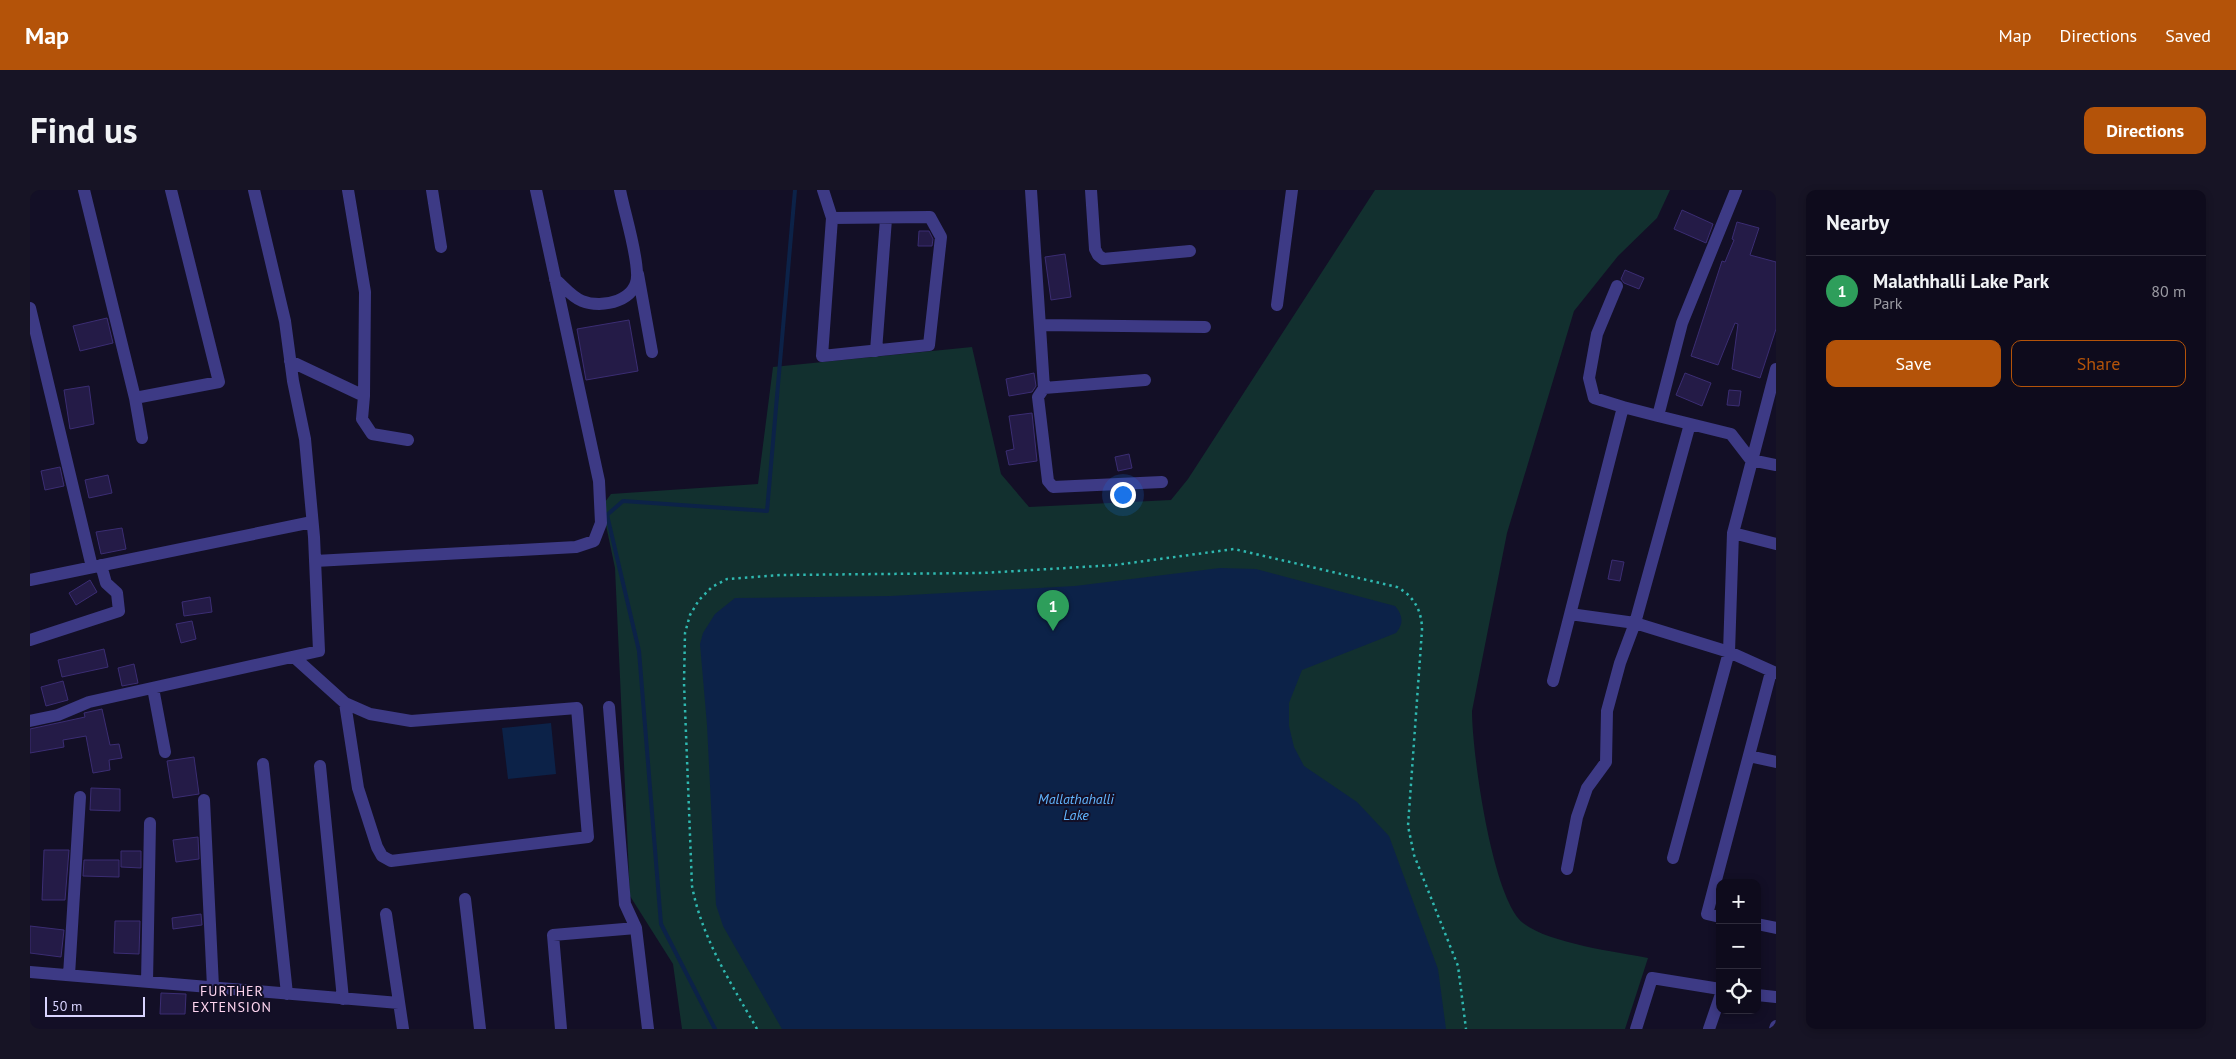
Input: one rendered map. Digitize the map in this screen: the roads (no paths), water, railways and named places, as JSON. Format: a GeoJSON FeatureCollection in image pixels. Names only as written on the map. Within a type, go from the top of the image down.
{"type":"FeatureCollection","features":[{"type":"Feature","properties":{"kind":"street"},"geometry":{"type":"LineString","coordinates":[[84,190],[142,438]]}},
{"type":"Feature","properties":{"kind":"street"},"geometry":{"type":"LineString","coordinates":[[134,398],[219,382],[171,190]]}},
{"type":"Feature","properties":{"kind":"street"},"geometry":{"type":"LineString","coordinates":[[30,721],[58,715],[90,702],[320,651],[306,439],[290,361],[285,320],[254,190]]}},
{"type":"Feature","properties":{"kind":"street"},"geometry":{"type":"LineString","coordinates":[[348,190],[365,292],[362,419],[372,434],[408,440]]}},
{"type":"Feature","properties":{"kind":"street"},"geometry":{"type":"LineString","coordinates":[[432,190],[442,247]]}},
{"type":"Feature","properties":{"kind":"street"},"geometry":{"type":"LineString","coordinates":[[315,561],[576,547],[594,541],[601,523],[599,481],[536,190]]}},
{"type":"Feature","properties":{"kind":"street"},"geometry":{"type":"LineString","coordinates":[[620,190],[652,352]]}},
{"type":"Feature","properties":{"kind":"street"},"geometry":{"type":"LineString","coordinates":[[823,190],[832,218],[822,356],[929,345],[941,237],[930,217],[886,219],[832,218]]}},
{"type":"Feature","properties":{"kind":"street"},"geometry":{"type":"LineString","coordinates":[[1031,190],[1044,388],[1038,397],[1048,481],[1054,487],[1162,482]]}},
{"type":"Feature","properties":{"kind":"street"},"geometry":{"type":"LineString","coordinates":[[1091,190],[1095,249],[1098,256],[1103,259],[1190,251]]}},
{"type":"Feature","properties":{"kind":"street"},"geometry":{"type":"LineString","coordinates":[[1277,306],[1292,190]]}},
{"type":"Feature","properties":{"kind":"street"},"geometry":{"type":"LineString","coordinates":[[1658,416],[1682,324],[1736,190]]}},
{"type":"Feature","properties":{"kind":"street"},"geometry":{"type":"LineString","coordinates":[[876,351],[886,219]]}},
{"type":"Feature","properties":{"kind":"street"},"geometry":{"type":"LineString","coordinates":[[555,279],[581,300],[600,304],[622,300],[632,289],[638,274]]}},
{"type":"Feature","properties":{"kind":"street"},"geometry":{"type":"LineString","coordinates":[[1617,286],[1598,334],[1589,378],[1594,398],[1731,434],[1751,460],[1776,465]]}},
{"type":"Feature","properties":{"kind":"street"},"geometry":{"type":"LineString","coordinates":[[30,308],[97,566],[106,583],[117,592],[120,607],[119,611],[30,640]]}},
{"type":"Feature","properties":{"kind":"street"},"geometry":{"type":"LineString","coordinates":[[1041,324],[1205,327]]}},
{"type":"Feature","properties":{"kind":"street"},"geometry":{"type":"LineString","coordinates":[[290,361],[364,396]]}},
{"type":"Feature","properties":{"kind":"street"},"geometry":{"type":"LineString","coordinates":[[1673,858],[1729,652],[1733,533],[1751,460],[1772,397],[1776,369]]}},
{"type":"Feature","properties":{"kind":"street"},"geometry":{"type":"LineString","coordinates":[[1044,388],[1145,380]]}},
{"type":"Feature","properties":{"kind":"street"},"geometry":{"type":"LineString","coordinates":[[1553,681],[1623,407]]}},
{"type":"Feature","properties":{"kind":"street"},"geometry":{"type":"LineString","coordinates":[[1567,869],[1577,817],[1587,788],[1606,762],[1607,711],[1620,663],[1635,623],[1690,424]]}},
{"type":"Feature","properties":{"kind":"street"},"geometry":{"type":"LineString","coordinates":[[30,580],[312,522]]}},
{"type":"Feature","properties":{"kind":"street"},"geometry":{"type":"LineString","coordinates":[[1733,533],[1776,544]]}},
{"type":"Feature","properties":{"kind":"street"},"geometry":{"type":"LineString","coordinates":[[1570,614],[1635,623],[1729,652],[1774,672],[1749,756],[1716,879]]}},
{"type":"Feature","properties":{"kind":"street"},"geometry":{"type":"LineString","coordinates":[[294,658],[345,702],[370,714],[411,722],[576,708],[588,837],[391,861],[382,856],[377,847],[358,788],[345,702]]}},
{"type":"Feature","properties":{"kind":"street"},"geometry":{"type":"LineString","coordinates":[[153,688],[165,752]]}},
{"type":"Feature","properties":{"kind":"street"},"geometry":{"type":"LineString","coordinates":[[609,707],[625,904],[636,928],[648,1029]]}},
{"type":"Feature","properties":{"kind":"street"},"geometry":{"type":"LineString","coordinates":[[1749,756],[1776,762]]}},
{"type":"Feature","properties":{"kind":"street"},"geometry":{"type":"LineString","coordinates":[[263,764],[288,994]]}},
{"type":"Feature","properties":{"kind":"street"},"geometry":{"type":"LineString","coordinates":[[320,766],[343,999]]}},
{"type":"Feature","properties":{"kind":"street"},"geometry":{"type":"LineString","coordinates":[[69,975],[80,797]]}},
{"type":"Feature","properties":{"kind":"street"},"geometry":{"type":"LineString","coordinates":[[204,800],[212,988]]}},
{"type":"Feature","properties":{"kind":"street"},"geometry":{"type":"LineString","coordinates":[[147,982],[150,823]]}},
{"type":"Feature","properties":{"kind":"street"},"geometry":{"type":"LineString","coordinates":[[1716,880],[1707,914],[1716,916]]}},
{"type":"Feature","properties":{"kind":"street"},"geometry":{"type":"LineString","coordinates":[[465,899],[480,1029]]}},
{"type":"Feature","properties":{"kind":"street"},"geometry":{"type":"LineString","coordinates":[[386,914],[403,1029]]}},
{"type":"Feature","properties":{"kind":"street"},"geometry":{"type":"LineString","coordinates":[[1761,925],[1776,928]]}},
{"type":"Feature","properties":{"kind":"street"},"geometry":{"type":"LineString","coordinates":[[561,1029],[553,935],[636,928]]}},
{"type":"Feature","properties":{"kind":"street"},"geometry":{"type":"LineString","coordinates":[[30,972],[399,1004]]}},
{"type":"Feature","properties":{"kind":"street"},"geometry":{"type":"LineString","coordinates":[[1636,1029],[1652,978],[1716,988]]}},
{"type":"Feature","properties":{"kind":"street"},"geometry":{"type":"LineString","coordinates":[[1761,995],[1776,997]]}},
{"type":"Feature","properties":{"kind":"street"},"geometry":{"type":"LineString","coordinates":[[1709,1029],[1716,1009]]}},
{"type":"Feature","properties":{"kind":"water","name":"Mallathahalli Lake"},"geometry":{"type":"Polygon","coordinates":[[[1220,568],[1256,569],[1395,606],[1400,613],[1402,619],[1399,630],[1396,633],[1302,670],[1289,703],[1289,726],[1294,747],[1304,766],[1357,802],[1389,836],[1438,969],[1446,1029],[782,1029],[723,926],[716,905],[707,725],[700,644],[703,633],[715,614],[735,598],[891,596],[1075,586],[1220,568]]]}},
{"type":"Feature","properties":{"kind":"water"},"geometry":{"type":"Polygon","coordinates":[[[551,723],[556,774],[508,779],[502,728],[551,723]]]}},
{"type":"Feature","properties":{"kind":"waterway"},"geometry":{"type":"LineString","coordinates":[[715,1029],[661,924],[639,651],[607,515],[623,501],[767,511],[795,190]]}},
{"type":"Feature","properties":{"kind":"place","name":"Malathhalli Lake Park"},"geometry":{"type":"Point","coordinates":[1053,631]}},
{"type":"Feature","properties":{"kind":"district","name":"FURTHER EXTENSION"},"geometry":{"type":"Point","coordinates":[232,1000]}}]}
